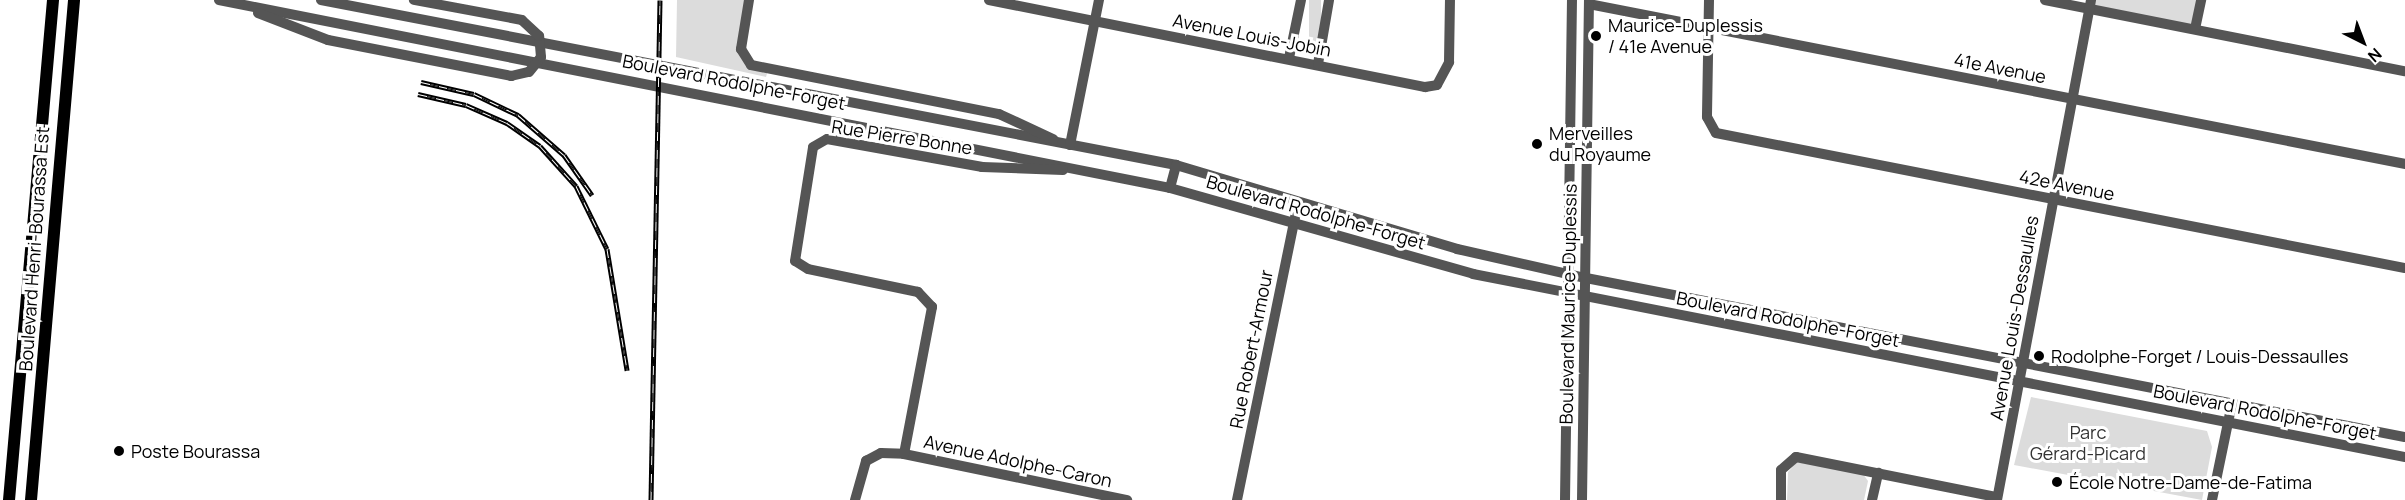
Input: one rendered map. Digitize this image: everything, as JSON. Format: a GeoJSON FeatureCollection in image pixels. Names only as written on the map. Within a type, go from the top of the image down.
{"type":"FeatureCollection","features":[{"type":"Feature","properties":{"kind":"main road","name":"Boulevard Henri-Bourassa Est"},"geometry":{"type":"LineString","coordinates":[[9,500],[52,0]]}},
{"type":"Feature","properties":{"kind":"main road","name":"Boulevard Henri-Bourassa Est"},"geometry":{"type":"LineString","coordinates":[[31,500],[74,0]]}},
{"type":"Feature","properties":{"kind":"street","name":"Boulevard Rodolphe-Forget"},"geometry":{"type":"LineString","coordinates":[[219,0],[1170,188],[1473,274],[2405,457]]}},
{"type":"Feature","properties":{"kind":"street","name":"Boulevard Rodolphe-Forget"},"geometry":{"type":"LineString","coordinates":[[321,0],[1176,165],[1298,204],[1457,249],[1586,278],[2405,437]]}},
{"type":"Feature","properties":{"kind":"street","name":"Boulevard Rodolphe-Forget"},"geometry":{"type":"LineString","coordinates":[[236,3],[328,40],[518,75],[529,72],[541,57],[532,27],[522,20],[414,0]]}},
{"type":"Feature","properties":{"kind":"street","name":"Boulevard Rodolphe-Forget"},"geometry":{"type":"LineString","coordinates":[[749,0],[741,41],[744,57],[782,75],[999,114],[1066,144]]}},
{"type":"Feature","properties":{"kind":"street","name":"Avenue Louis-Jobin"},"geometry":{"type":"LineString","coordinates":[[989,0],[1437,85],[1449,62],[1450,0]]}},
{"type":"Feature","properties":{"kind":"street"},"geometry":{"type":"LineString","coordinates":[[1066,144],[1099,0]]}},
{"type":"Feature","properties":{"kind":"street"},"geometry":{"type":"LineString","coordinates":[[1289,58],[1301,0]]}},
{"type":"Feature","properties":{"kind":"street"},"geometry":{"type":"LineString","coordinates":[[1317,64],[1329,0]]}},
{"type":"Feature","properties":{"kind":"street","name":"Boulevard Maurice-Duplessis"},"geometry":{"type":"LineString","coordinates":[[1565,500],[1571,0]]}},
{"type":"Feature","properties":{"kind":"street"},"geometry":{"type":"LineString","coordinates":[[1708,27],[1709,0]]}},
{"type":"Feature","properties":{"kind":"street"},"geometry":{"type":"LineString","coordinates":[[2045,0],[2090,4],[2195,30],[2405,71]]}},
{"type":"Feature","properties":{"kind":"street"},"geometry":{"type":"LineString","coordinates":[[2195,30],[2201,0]]}},
{"type":"Feature","properties":{"kind":"street","name":"41e Avenue"},"geometry":{"type":"LineString","coordinates":[[1589,2],[2405,165]]}},
{"type":"Feature","properties":{"kind":"street","name":"Boulevard Maurice-Duplessis"},"geometry":{"type":"LineString","coordinates":[[1582,500],[1589,2]]}},
{"type":"Feature","properties":{"kind":"street","name":"Avenue Louis-Dessaulles"},"geometry":{"type":"LineString","coordinates":[[1997,499],[2070,99],[2090,4]]}},
{"type":"Feature","properties":{"kind":"street","name":"42e Avenue"},"geometry":{"type":"LineString","coordinates":[[1708,27],[1707,117],[1722,134],[2405,268]]}},
{"type":"Feature","properties":{"kind":"street","name":"Rue Pierre Bonne"},"geometry":{"type":"LineString","coordinates":[[903,454],[932,315],[925,295],[808,269],[795,261],[809,156],[819,141],[982,167],[1090,171]]}},
{"type":"Feature","properties":{"kind":"street"},"geometry":{"type":"LineString","coordinates":[[1170,188],[1176,165]]}},
{"type":"Feature","properties":{"kind":"street","name":"Rue Robert-Armour"},"geometry":{"type":"LineString","coordinates":[[1237,500],[1298,204]]}},
{"type":"Feature","properties":{"kind":"street"},"geometry":{"type":"LineString","coordinates":[[2212,500],[2232,404]]}},
{"type":"Feature","properties":{"kind":"street"},"geometry":{"type":"LineString","coordinates":[[855,500],[866,461],[881,453],[903,454]]}},
{"type":"Feature","properties":{"kind":"street","name":"Avenue Adolphe-Caron"},"geometry":{"type":"LineString","coordinates":[[903,454],[1127,500]]}},
{"type":"Feature","properties":{"kind":"street"},"geometry":{"type":"LineString","coordinates":[[1781,500],[1781,470],[1789,458],[1878,473],[1997,499]]}},
{"type":"Feature","properties":{"kind":"street"},"geometry":{"type":"LineString","coordinates":[[1872,500],[1878,473]]}},
{"type":"Feature","properties":{"kind":"green space"},"geometry":{"type":"Polygon","coordinates":[[[677,0],[750,0],[744,57],[768,70],[766,77],[676,57],[677,0]]]}},
{"type":"Feature","properties":{"kind":"green space"},"geometry":{"type":"Polygon","coordinates":[[[1309,0],[1321,0],[1321,47],[1309,47],[1309,0]]]}},
{"type":"Feature","properties":{"kind":"green space"},"geometry":{"type":"Polygon","coordinates":[[[2091,0],[2201,0],[2195,29],[2089,9],[2091,0]]]}},
{"type":"Feature","properties":{"kind":"green space","name":"Parc Gérard-Picard"},"geometry":{"type":"Polygon","coordinates":[[[2031,397],[2207,431],[2212,447],[2202,500],[2014,465],[2031,397]]]}},
{"type":"Feature","properties":{"kind":"green space"},"geometry":{"type":"Polygon","coordinates":[[[1797,462],[1863,474],[1868,481],[1864,500],[1787,500],[1788,472],[1797,462]]]}},
{"type":"Feature","properties":{"kind":"railway"},"geometry":{"type":"LineString","coordinates":[[651,500],[660,0]]}},
{"type":"Feature","properties":{"kind":"railway"},"geometry":{"type":"LineString","coordinates":[[421,82],[474,94],[518,115],[564,155],[592,195]]}},
{"type":"Feature","properties":{"kind":"railway"},"geometry":{"type":"LineString","coordinates":[[418,94],[466,105],[507,123],[540,146],[576,186],[607,249],[627,370]]}},
{"type":"Feature","properties":{"kind":"place","name":"Maurice-Duplessis / 41e Avenue"},"geometry":{"type":"Point","coordinates":[1596,36]}},
{"type":"Feature","properties":{"kind":"place","name":"Merveilles du Royaume"},"geometry":{"type":"Point","coordinates":[1537,144]}},
{"type":"Feature","properties":{"kind":"place","name":"Rodolphe-Forget / Louis-Dessaulles"},"geometry":{"type":"Point","coordinates":[2039,356]}},
{"type":"Feature","properties":{"kind":"place","name":"Poste Bourassa"},"geometry":{"type":"Point","coordinates":[119,451]}},
{"type":"Feature","properties":{"kind":"place","name":"École Notre-Dame-de-Fatima"},"geometry":{"type":"Point","coordinates":[2057,482]}}]}
